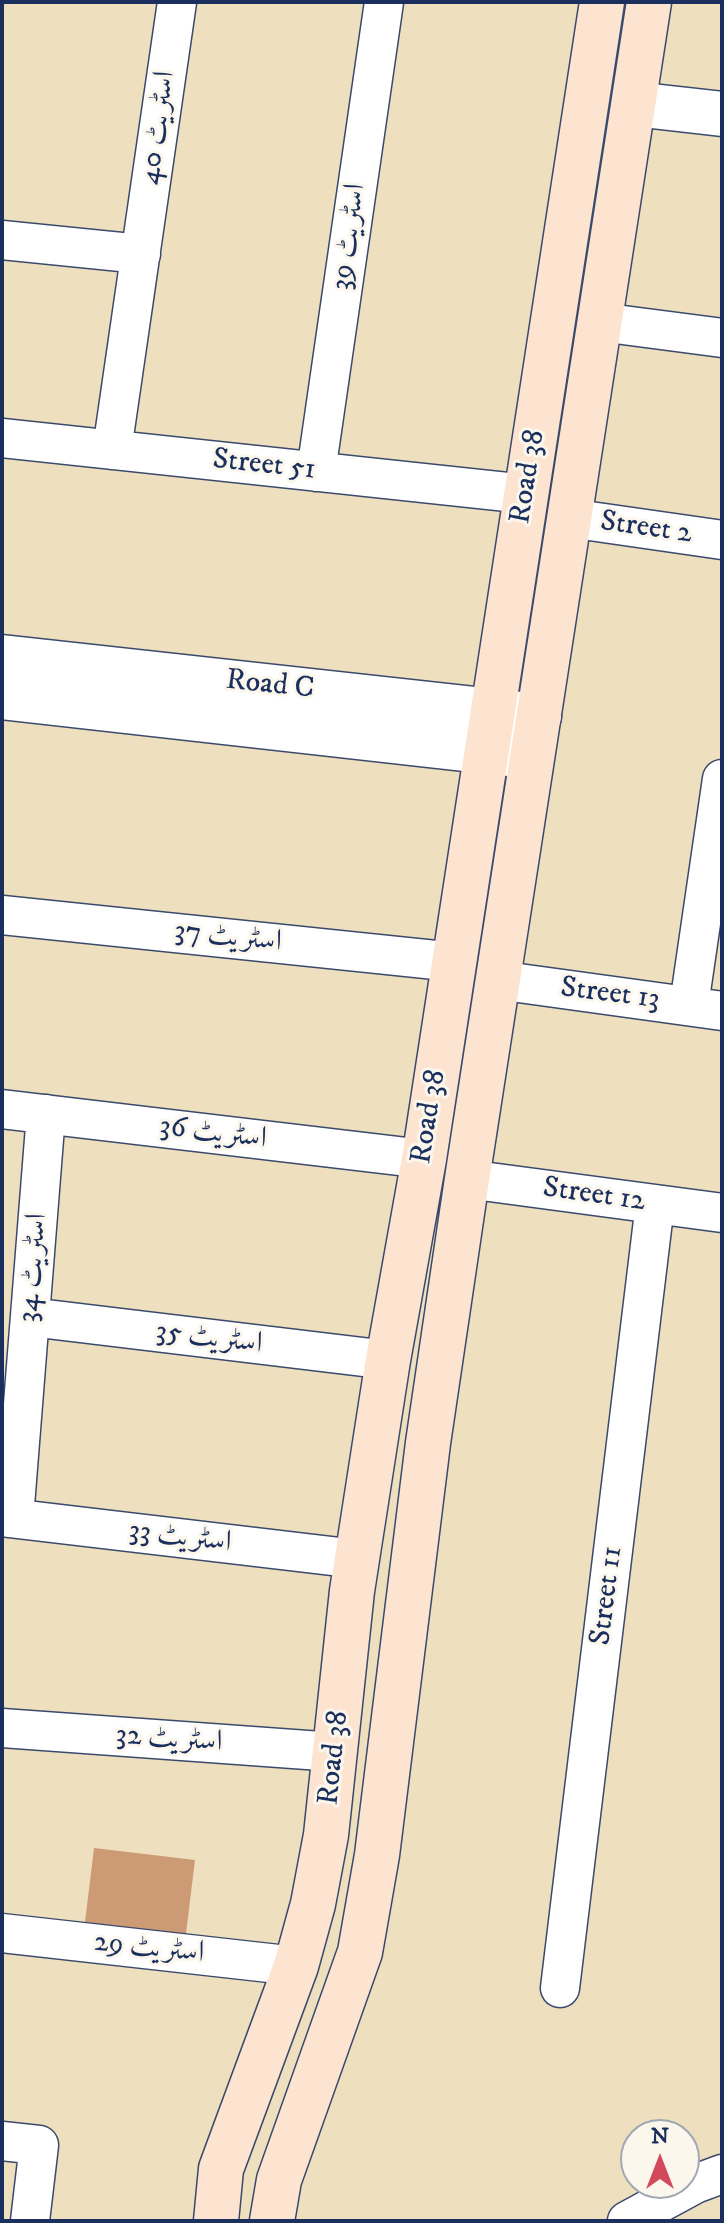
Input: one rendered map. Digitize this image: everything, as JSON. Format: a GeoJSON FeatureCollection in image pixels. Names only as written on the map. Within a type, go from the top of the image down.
{"type":"FeatureCollection","features":[{"type":"Feature","properties":{"kind":"main road","name":"Road 38"},"geometry":{"type":"LineString","coordinates":[[216,2221],[221,2169],[296,1966],[313,1904],[326,1835],[352,1591],[455,962],[602,2]]}},
{"type":"Feature","properties":{"kind":"main road","name":"Road 38"},"geometry":{"type":"LineString","coordinates":[[272,2221],[279,2180],[360,1952],[377,1855],[428,1443],[649,2]]}},
{"type":"Feature","properties":{"kind":"street","name":"اسٹریٹ 40"},"geometry":{"type":"LineString","coordinates":[[112,450],[177,2]]}},
{"type":"Feature","properties":{"kind":"street","name":"اسٹریٹ 39"},"geometry":{"type":"LineString","coordinates":[[316,472],[384,2]]}},
{"type":"Feature","properties":{"kind":"street"},"geometry":{"type":"LineString","coordinates":[[634,104],[722,114]]}},
{"type":"Feature","properties":{"kind":"street"},"geometry":{"type":"LineString","coordinates":[[2,240],[141,254]]}},
{"type":"Feature","properties":{"kind":"street"},"geometry":{"type":"LineString","coordinates":[[600,322],[722,338]]}},
{"type":"Feature","properties":{"kind":"street","name":"Street 51"},"geometry":{"type":"LineString","coordinates":[[2,438],[526,494]]}},
{"type":"Feature","properties":{"kind":"street","name":"Street 2"},"geometry":{"type":"LineString","coordinates":[[569,518],[722,540]]}},
{"type":"Feature","properties":{"kind":"street","name":"Road C"},"geometry":{"type":"LineString","coordinates":[[2,657],[490,732]]}},
{"type":"Feature","properties":{"kind":"street","name":"Road C"},"geometry":{"type":"LineString","coordinates":[[2,697],[490,732]]}},
{"type":"Feature","properties":{"kind":"street"},"geometry":{"type":"LineString","coordinates":[[490,732],[535,737]]}},
{"type":"Feature","properties":{"kind":"street"},"geometry":{"type":"LineString","coordinates":[[705,1008],[722,779]]}},
{"type":"Feature","properties":{"kind":"street","name":"اسٹریٹ 37"},"geometry":{"type":"LineString","coordinates":[[2,915],[455,962]]}},
{"type":"Feature","properties":{"kind":"street","name":"Street 13"},"geometry":{"type":"LineString","coordinates":[[497,980],[705,1008]]}},
{"type":"Feature","properties":{"kind":"street","name":"اسٹریٹ 36"},"geometry":{"type":"LineString","coordinates":[[2,1109],[424,1159]]}},
{"type":"Feature","properties":{"kind":"street","name":"اسٹریٹ 34"},"geometry":{"type":"LineString","coordinates":[[8,1518],[30,1317],[46,1114]]}},
{"type":"Feature","properties":{"kind":"street","name":"Street 12"},"geometry":{"type":"LineString","coordinates":[[467,1179],[722,1213]]}},
{"type":"Feature","properties":{"kind":"street","name":"Street 11"},"geometry":{"type":"LineString","coordinates":[[560,1988],[655,1204]]}},
{"type":"Feature","properties":{"kind":"street","name":"اسٹریٹ 35"},"geometry":{"type":"LineString","coordinates":[[30,1317],[388,1360]]}},
{"type":"Feature","properties":{"kind":"street","name":"اسٹریٹ 33"},"geometry":{"type":"LineString","coordinates":[[8,1518],[357,1559]]}},
{"type":"Feature","properties":{"kind":"street","name":"اسٹریٹ 32"},"geometry":{"type":"LineString","coordinates":[[2,1728],[335,1752]]}},
{"type":"Feature","properties":{"kind":"street","name":"اسٹریٹ 29"},"geometry":{"type":"LineString","coordinates":[[2,1933],[296,1966]]}},
{"type":"Feature","properties":{"kind":"street"},"geometry":{"type":"LineString","coordinates":[[20,2143],[30,2221]]}},
{"type":"Feature","properties":{"kind":"street"},"geometry":{"type":"LineString","coordinates":[[627,2221],[695,2184],[722,2174]]}},
{"type":"Feature","properties":{"kind":"building"},"geometry":{"type":"Polygon","coordinates":[[[94,1848],[195,1860],[185,1942],[84,1930],[94,1848]]]}}]}
